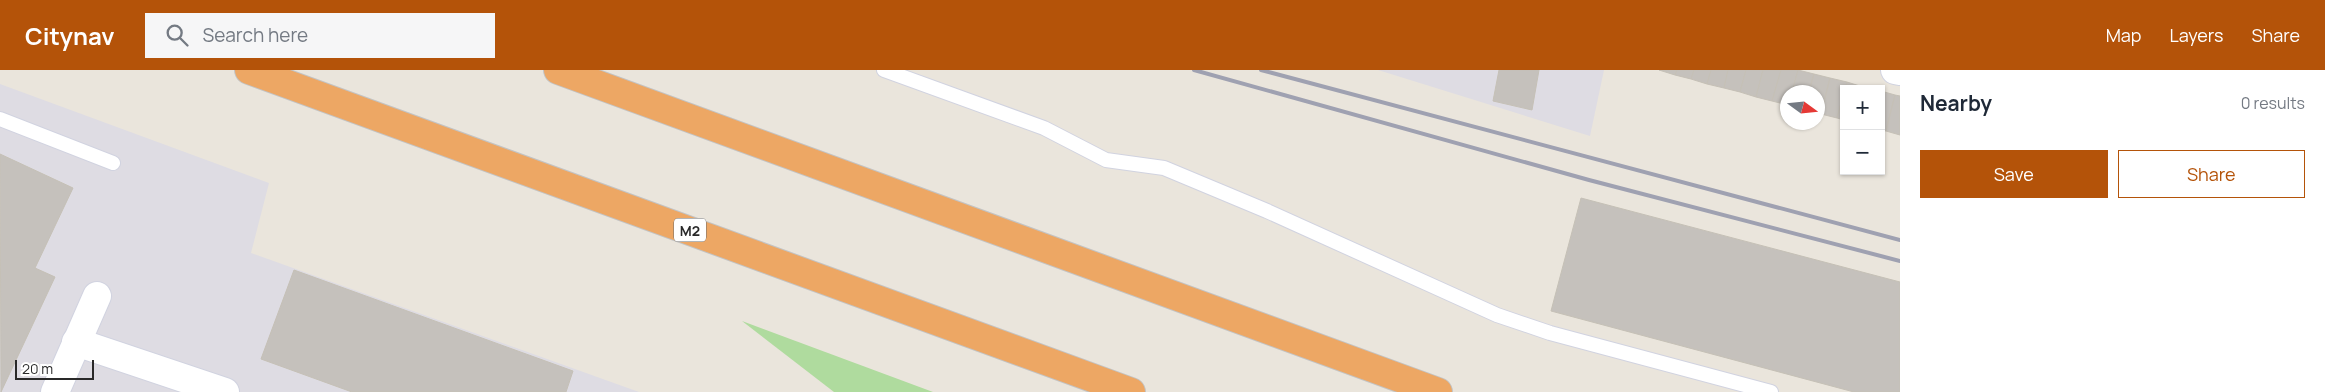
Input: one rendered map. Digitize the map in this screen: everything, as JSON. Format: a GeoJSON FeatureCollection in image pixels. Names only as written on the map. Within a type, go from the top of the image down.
{"type":"FeatureCollection","features":[{"type":"Feature","properties":{"kind":"highway","name":"M2"},"geometry":{"type":"LineString","coordinates":[[249,70],[1131,392]]}},
{"type":"Feature","properties":{"kind":"highway"},"geometry":{"type":"LineString","coordinates":[[558,70],[1438,392]]}},
{"type":"Feature","properties":{"kind":"street"},"geometry":{"type":"LineString","coordinates":[[1895,70],[1900,71]]}},
{"type":"Feature","properties":{"kind":"street"},"geometry":{"type":"LineString","coordinates":[[55,392],[97,296]]}},
{"type":"Feature","properties":{"kind":"street"},"geometry":{"type":"LineString","coordinates":[[76,342],[225,392]]}},
{"type":"Feature","properties":{"kind":"lane"},"geometry":{"type":"LineString","coordinates":[[884,70],[1044,128],[1106,160],[1164,168],[1267,211],[1497,315],[1550,333],[1771,392]]}},
{"type":"Feature","properties":{"kind":"lane"},"geometry":{"type":"LineString","coordinates":[[0,119],[113,163]]}},
{"type":"Feature","properties":{"kind":"shaded area"},"geometry":{"type":"Polygon","coordinates":[[[1378,70],[1604,70],[1590,136],[1378,70]]]}},
{"type":"Feature","properties":{"kind":"shaded area"},"geometry":{"type":"Polygon","coordinates":[[[0,84],[269,183],[251,253],[639,392],[0,392],[0,84]]]}},
{"type":"Feature","properties":{"kind":"green space"},"geometry":{"type":"Polygon","coordinates":[[[742,321],[933,392],[834,392],[742,321]]]}},
{"type":"Feature","properties":{"kind":"building"},"geometry":{"type":"Polygon","coordinates":[[[1499,70],[1539,70],[1532,110],[1493,101],[1499,70]]]}},
{"type":"Feature","properties":{"kind":"building"},"geometry":{"type":"Polygon","coordinates":[[[1659,70],[1677,70],[1675,75],[1659,70]]]}},
{"type":"Feature","properties":{"kind":"building"},"geometry":{"type":"Polygon","coordinates":[[[1677,70],[1694,70],[1691,79],[1675,75],[1677,70]]]}},
{"type":"Feature","properties":{"kind":"building"},"geometry":{"type":"Polygon","coordinates":[[[1694,70],[1711,70],[1707,84],[1691,79],[1694,70]]]}},
{"type":"Feature","properties":{"kind":"building"},"geometry":{"type":"Polygon","coordinates":[[[1711,70],[1728,70],[1724,88],[1707,84],[1711,70]]]}},
{"type":"Feature","properties":{"kind":"building"},"geometry":{"type":"Polygon","coordinates":[[[1728,70],[1746,70],[1740,92],[1724,88],[1728,70]]]}},
{"type":"Feature","properties":{"kind":"building"},"geometry":{"type":"Polygon","coordinates":[[[1746,70],[1763,70],[1756,97],[1740,92],[1746,70]]]}},
{"type":"Feature","properties":{"kind":"building"},"geometry":{"type":"Polygon","coordinates":[[[1763,70],[1781,70],[1772,101],[1756,97],[1763,70]]]}},
{"type":"Feature","properties":{"kind":"building"},"geometry":{"type":"Polygon","coordinates":[[[1781,70],[1798,70],[1794,85],[1780,85],[1780,103],[1772,101],[1781,70]]]}},
{"type":"Feature","properties":{"kind":"building"},"geometry":{"type":"Polygon","coordinates":[[[1798,70],[1814,74],[1811,85],[1794,85],[1798,70]]]}},
{"type":"Feature","properties":{"kind":"building"},"geometry":{"type":"Polygon","coordinates":[[[1814,74],[1830,78],[1825,98],[1825,85],[1811,85],[1814,74]]]}},
{"type":"Feature","properties":{"kind":"building"},"geometry":{"type":"Polygon","coordinates":[[[1830,78],[1847,82],[1846,85],[1840,85],[1840,107],[1837,118],[1825,115],[1825,98],[1830,78]]]}},
{"type":"Feature","properties":{"kind":"building"},"geometry":{"type":"Polygon","coordinates":[[[1847,82],[1857,85],[1846,85],[1847,82]]]}},
{"type":"Feature","properties":{"kind":"building"},"geometry":{"type":"Polygon","coordinates":[[[1885,92],[1895,95],[1885,131],[1885,92]]]}},
{"type":"Feature","properties":{"kind":"building"},"geometry":{"type":"Polygon","coordinates":[[[1895,95],[1900,96],[1900,135],[1886,131],[1895,95]]]}},
{"type":"Feature","properties":{"kind":"building"},"geometry":{"type":"Polygon","coordinates":[[[1840,107],[1840,119],[1837,118],[1840,107]]]}},
{"type":"Feature","properties":{"kind":"building"},"geometry":{"type":"Polygon","coordinates":[[[0,154],[73,188],[35,268],[55,277],[1,392],[0,154]]]}},
{"type":"Feature","properties":{"kind":"building"},"geometry":{"type":"Polygon","coordinates":[[[1581,198],[1900,282],[1900,392],[1854,392],[1551,311],[1581,198]]]}},
{"type":"Feature","properties":{"kind":"building"},"geometry":{"type":"Polygon","coordinates":[[[294,270],[573,371],[566,392],[352,392],[261,359],[294,270]]]}},
{"type":"Feature","properties":{"kind":"railway"},"geometry":{"type":"LineString","coordinates":[[1194,70],[1589,180],[1900,261]]}},
{"type":"Feature","properties":{"kind":"railway"},"geometry":{"type":"LineString","coordinates":[[1261,70],[1900,240]]}}]}
